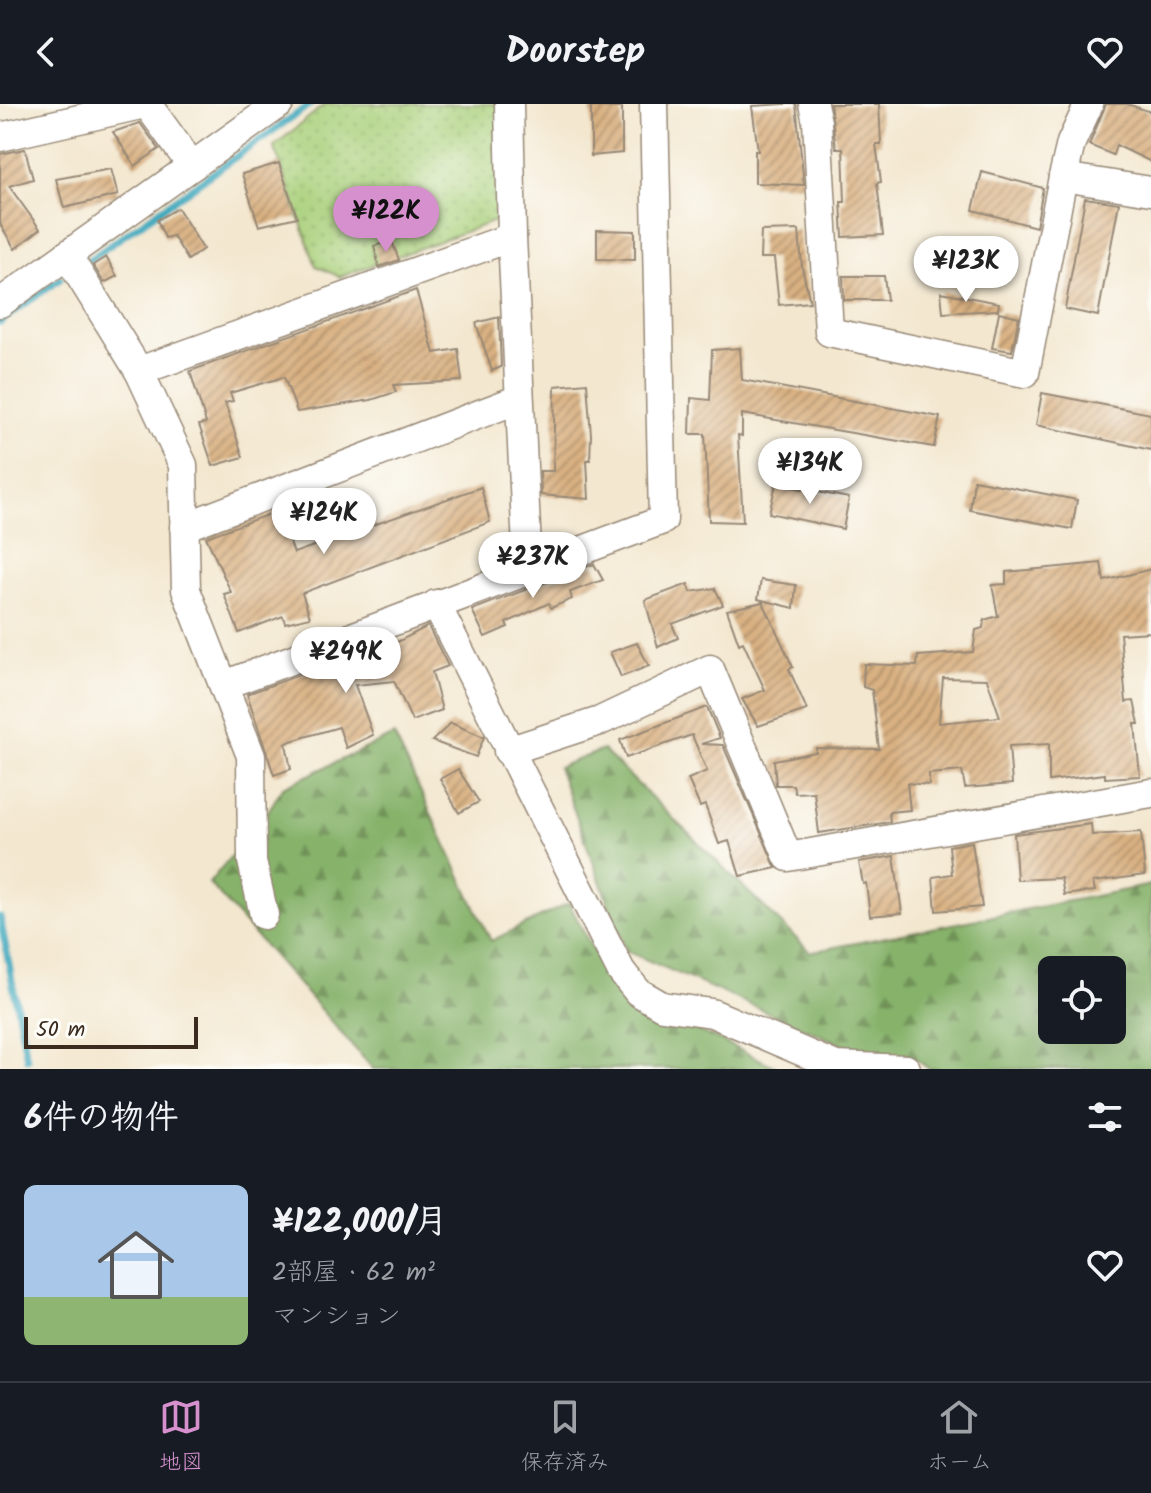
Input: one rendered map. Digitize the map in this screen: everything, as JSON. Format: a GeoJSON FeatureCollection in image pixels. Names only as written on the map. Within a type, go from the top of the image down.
{"type":"FeatureCollection","features":[{"type":"Feature","properties":{"kind":"street"},"geometry":{"type":"LineString","coordinates":[[0,137],[146,104],[192,166]]}},
{"type":"Feature","properties":{"kind":"street"},"geometry":{"type":"LineString","coordinates":[[0,303],[279,104]]}},
{"type":"Feature","properties":{"kind":"street"},"geometry":{"type":"LineString","coordinates":[[509,104],[512,237],[528,570]]}},
{"type":"Feature","properties":{"kind":"street"},"geometry":{"type":"LineString","coordinates":[[224,685],[663,520],[654,104]]}},
{"type":"Feature","properties":{"kind":"street"},"geometry":{"type":"LineString","coordinates":[[813,104],[817,122],[829,332],[1025,373],[1071,143],[1089,104]]}},
{"type":"Feature","properties":{"kind":"street"},"geometry":{"type":"LineString","coordinates":[[1063,177],[1151,191]]}},
{"type":"Feature","properties":{"kind":"street"},"geometry":{"type":"LineString","coordinates":[[139,371],[512,237]]}},
{"type":"Feature","properties":{"kind":"street"},"geometry":{"type":"LineString","coordinates":[[67,255],[139,371],[183,465],[186,590],[251,756],[252,861],[264,915]]}},
{"type":"Feature","properties":{"kind":"street"},"geometry":{"type":"LineString","coordinates":[[184,527],[519,399]]}},
{"type":"Feature","properties":{"kind":"street"},"geometry":{"type":"LineString","coordinates":[[436,604],[621,971],[638,992],[662,1006],[712,1013],[836,1066],[906,1069]]}},
{"type":"Feature","properties":{"kind":"street"},"geometry":{"type":"LineString","coordinates":[[508,751],[600,721],[710,669],[788,857],[1151,793]]}},
{"type":"Feature","properties":{"kind":"green space"},"geometry":{"type":"Polygon","coordinates":[[[325,104],[500,104],[504,210],[495,221],[340,277],[316,266],[274,146],[325,104]]]}},
{"type":"Feature","properties":{"kind":"green space"},"geometry":{"type":"Polygon","coordinates":[[[394,735],[491,941],[569,903],[613,990],[785,1069],[373,1069],[209,883],[267,813],[283,787],[394,735]]]}},
{"type":"Feature","properties":{"kind":"green space"},"geometry":{"type":"Polygon","coordinates":[[[603,750],[810,952],[1151,885],[1151,1069],[929,1069],[916,1059],[864,1054],[626,951],[558,767],[603,750]]]}},
{"type":"Feature","properties":{"kind":"building"},"geometry":{"type":"Polygon","coordinates":[[[796,104],[804,185],[755,183],[755,151],[758,151],[752,106],[796,104]]]}},
{"type":"Feature","properties":{"kind":"building"},"geometry":{"type":"Polygon","coordinates":[[[830,104],[879,104],[881,144],[876,144],[881,182],[877,183],[883,235],[843,237],[843,148],[836,148],[830,104]]]}},
{"type":"Feature","properties":{"kind":"building"},"geometry":{"type":"Polygon","coordinates":[[[1106,104],[1127,104],[1151,112],[1151,162],[1116,145],[1113,155],[1089,145],[1106,104]]]}},
{"type":"Feature","properties":{"kind":"building"},"geometry":{"type":"Polygon","coordinates":[[[591,107],[622,108],[622,153],[591,156],[591,107]]]}},
{"type":"Feature","properties":{"kind":"building"},"geometry":{"type":"Polygon","coordinates":[[[140,123],[159,149],[135,166],[113,132],[140,123]]]}},
{"type":"Feature","properties":{"kind":"building"},"geometry":{"type":"Polygon","coordinates":[[[25,149],[33,179],[9,186],[40,229],[15,249],[0,224],[0,154],[25,149]]]}},
{"type":"Feature","properties":{"kind":"building"},"geometry":{"type":"Polygon","coordinates":[[[279,163],[297,217],[259,226],[242,174],[279,163]]]}},
{"type":"Feature","properties":{"kind":"building"},"geometry":{"type":"Polygon","coordinates":[[[111,169],[118,195],[64,208],[56,179],[111,169]]]}},
{"type":"Feature","properties":{"kind":"building"},"geometry":{"type":"Polygon","coordinates":[[[982,172],[1043,188],[1036,227],[973,210],[982,172]]]}},
{"type":"Feature","properties":{"kind":"building"},"geometry":{"type":"Polygon","coordinates":[[[1085,198],[1119,203],[1098,316],[1065,309],[1085,198]]]}},
{"type":"Feature","properties":{"kind":"building"},"geometry":{"type":"Polygon","coordinates":[[[178,208],[203,249],[188,260],[173,236],[165,238],[157,220],[178,208]]]}},
{"type":"Feature","properties":{"kind":"building"},"geometry":{"type":"Polygon","coordinates":[[[597,230],[635,231],[635,260],[597,259],[597,230]]]}},
{"type":"Feature","properties":{"kind":"building"},"geometry":{"type":"Polygon","coordinates":[[[799,230],[802,267],[810,302],[779,305],[774,258],[760,258],[761,231],[799,230]]]}},
{"type":"Feature","properties":{"kind":"building"},"geometry":{"type":"Polygon","coordinates":[[[392,241],[399,260],[379,267],[374,246],[392,241]]]}},
{"type":"Feature","properties":{"kind":"building"},"geometry":{"type":"Polygon","coordinates":[[[106,257],[117,276],[104,283],[93,265],[106,257]]]}},
{"type":"Feature","properties":{"kind":"building"},"geometry":{"type":"Polygon","coordinates":[[[843,276],[884,276],[887,300],[844,300],[843,276]]]}},
{"type":"Feature","properties":{"kind":"building"},"geometry":{"type":"Polygon","coordinates":[[[416,290],[434,353],[458,349],[462,381],[393,385],[396,392],[371,400],[297,412],[284,377],[230,393],[233,401],[225,403],[243,457],[213,466],[199,425],[206,423],[190,371],[416,290]]]}},
{"type":"Feature","properties":{"kind":"building"},"geometry":{"type":"Polygon","coordinates":[[[941,292],[999,303],[998,310],[943,313],[941,292]]]}},
{"type":"Feature","properties":{"kind":"building"},"geometry":{"type":"Polygon","coordinates":[[[999,312],[1019,317],[1012,351],[992,348],[999,312]]]}},
{"type":"Feature","properties":{"kind":"building"},"geometry":{"type":"Polygon","coordinates":[[[499,317],[501,367],[492,371],[476,323],[499,317]]]}},
{"type":"Feature","properties":{"kind":"building"},"geometry":{"type":"Polygon","coordinates":[[[740,348],[742,380],[940,417],[934,447],[742,414],[742,436],[738,435],[743,522],[709,521],[705,434],[690,434],[691,398],[710,400],[712,350],[740,348]]]}},
{"type":"Feature","properties":{"kind":"building"},"geometry":{"type":"Polygon","coordinates":[[[587,383],[591,435],[590,460],[587,460],[589,499],[541,495],[540,471],[553,471],[555,386],[587,383]]]}},
{"type":"Feature","properties":{"kind":"building"},"geometry":{"type":"Polygon","coordinates":[[[1042,393],[1151,414],[1151,450],[1036,425],[1042,393]]]}},
{"type":"Feature","properties":{"kind":"building"},"geometry":{"type":"Polygon","coordinates":[[[974,480],[1077,500],[1072,529],[970,510],[974,480]]]}},
{"type":"Feature","properties":{"kind":"building"},"geometry":{"type":"Polygon","coordinates":[[[776,484],[849,498],[843,529],[769,513],[776,484]]]}},
{"type":"Feature","properties":{"kind":"building"},"geometry":{"type":"Polygon","coordinates":[[[481,487],[490,522],[302,593],[310,617],[285,623],[283,616],[239,633],[224,594],[231,592],[206,537],[278,511],[294,553],[481,487]]]}},
{"type":"Feature","properties":{"kind":"building"},"geometry":{"type":"Polygon","coordinates":[[[1101,563],[1104,581],[1151,569],[1151,632],[1120,634],[1126,702],[1134,701],[1139,724],[1135,724],[1140,776],[1105,778],[1105,774],[1049,781],[1049,744],[1009,746],[1012,784],[965,788],[962,771],[929,774],[929,785],[907,783],[910,810],[889,812],[890,822],[819,833],[814,792],[795,793],[793,785],[776,785],[774,760],[816,752],[816,748],[879,749],[872,690],[863,687],[864,664],[917,666],[918,656],[973,652],[976,630],[983,628],[984,620],[998,616],[992,585],[1006,584],[1006,572],[1101,563]],[[943,678],[939,723],[1000,717],[987,679],[943,678]]]}},
{"type":"Feature","properties":{"kind":"building"},"geometry":{"type":"Polygon","coordinates":[[[594,564],[603,580],[570,592],[572,599],[551,608],[549,603],[506,623],[508,627],[485,637],[472,610],[594,564]]]}},
{"type":"Feature","properties":{"kind":"building"},"geometry":{"type":"Polygon","coordinates":[[[761,580],[796,585],[794,608],[758,599],[761,580]]]}},
{"type":"Feature","properties":{"kind":"building"},"geometry":{"type":"Polygon","coordinates":[[[688,584],[691,592],[715,588],[723,605],[672,624],[678,638],[658,647],[645,600],[688,584]]]}},
{"type":"Feature","properties":{"kind":"building"},"geometry":{"type":"Polygon","coordinates":[[[763,602],[793,667],[789,669],[807,710],[758,726],[742,699],[765,690],[743,642],[739,644],[727,610],[763,602]]]}},
{"type":"Feature","properties":{"kind":"building"},"geometry":{"type":"Polygon","coordinates":[[[428,626],[448,666],[432,672],[442,710],[412,721],[394,681],[355,685],[373,735],[346,748],[339,727],[291,741],[286,744],[291,769],[274,775],[247,694],[351,656],[380,647],[382,650],[428,626]]]}},
{"type":"Feature","properties":{"kind":"building"},"geometry":{"type":"Polygon","coordinates":[[[637,643],[649,666],[621,677],[610,652],[637,643]]]}},
{"type":"Feature","properties":{"kind":"building"},"geometry":{"type":"Polygon","coordinates":[[[707,707],[720,738],[701,744],[723,745],[776,868],[740,876],[729,841],[719,844],[705,805],[700,807],[688,779],[707,771],[692,735],[626,758],[620,740],[707,707]]]}},
{"type":"Feature","properties":{"kind":"building"},"geometry":{"type":"Polygon","coordinates":[[[451,723],[484,737],[476,757],[432,741],[451,723]]]}},
{"type":"Feature","properties":{"kind":"building"},"geometry":{"type":"Polygon","coordinates":[[[458,769],[479,802],[459,813],[440,779],[458,769]]]}},
{"type":"Feature","properties":{"kind":"building"},"geometry":{"type":"Polygon","coordinates":[[[1091,824],[1092,835],[1141,832],[1145,875],[1093,882],[1095,891],[1064,895],[1061,878],[1017,880],[1014,834],[1091,824]]]}},
{"type":"Feature","properties":{"kind":"building"},"geometry":{"type":"Polygon","coordinates":[[[972,842],[982,907],[936,911],[933,877],[952,874],[949,846],[972,842]]]}},
{"type":"Feature","properties":{"kind":"building"},"geometry":{"type":"Polygon","coordinates":[[[894,856],[902,913],[870,916],[866,883],[863,884],[859,862],[894,856]]]}},
{"type":"Feature","properties":{"kind":"waterway"},"geometry":{"type":"LineString","coordinates":[[89,260],[311,104]]}},
{"type":"Feature","properties":{"kind":"waterway"},"geometry":{"type":"LineString","coordinates":[[0,322],[60,279]]}},
{"type":"Feature","properties":{"kind":"waterway"},"geometry":{"type":"LineString","coordinates":[[0,917],[27,1059]]}}]}
